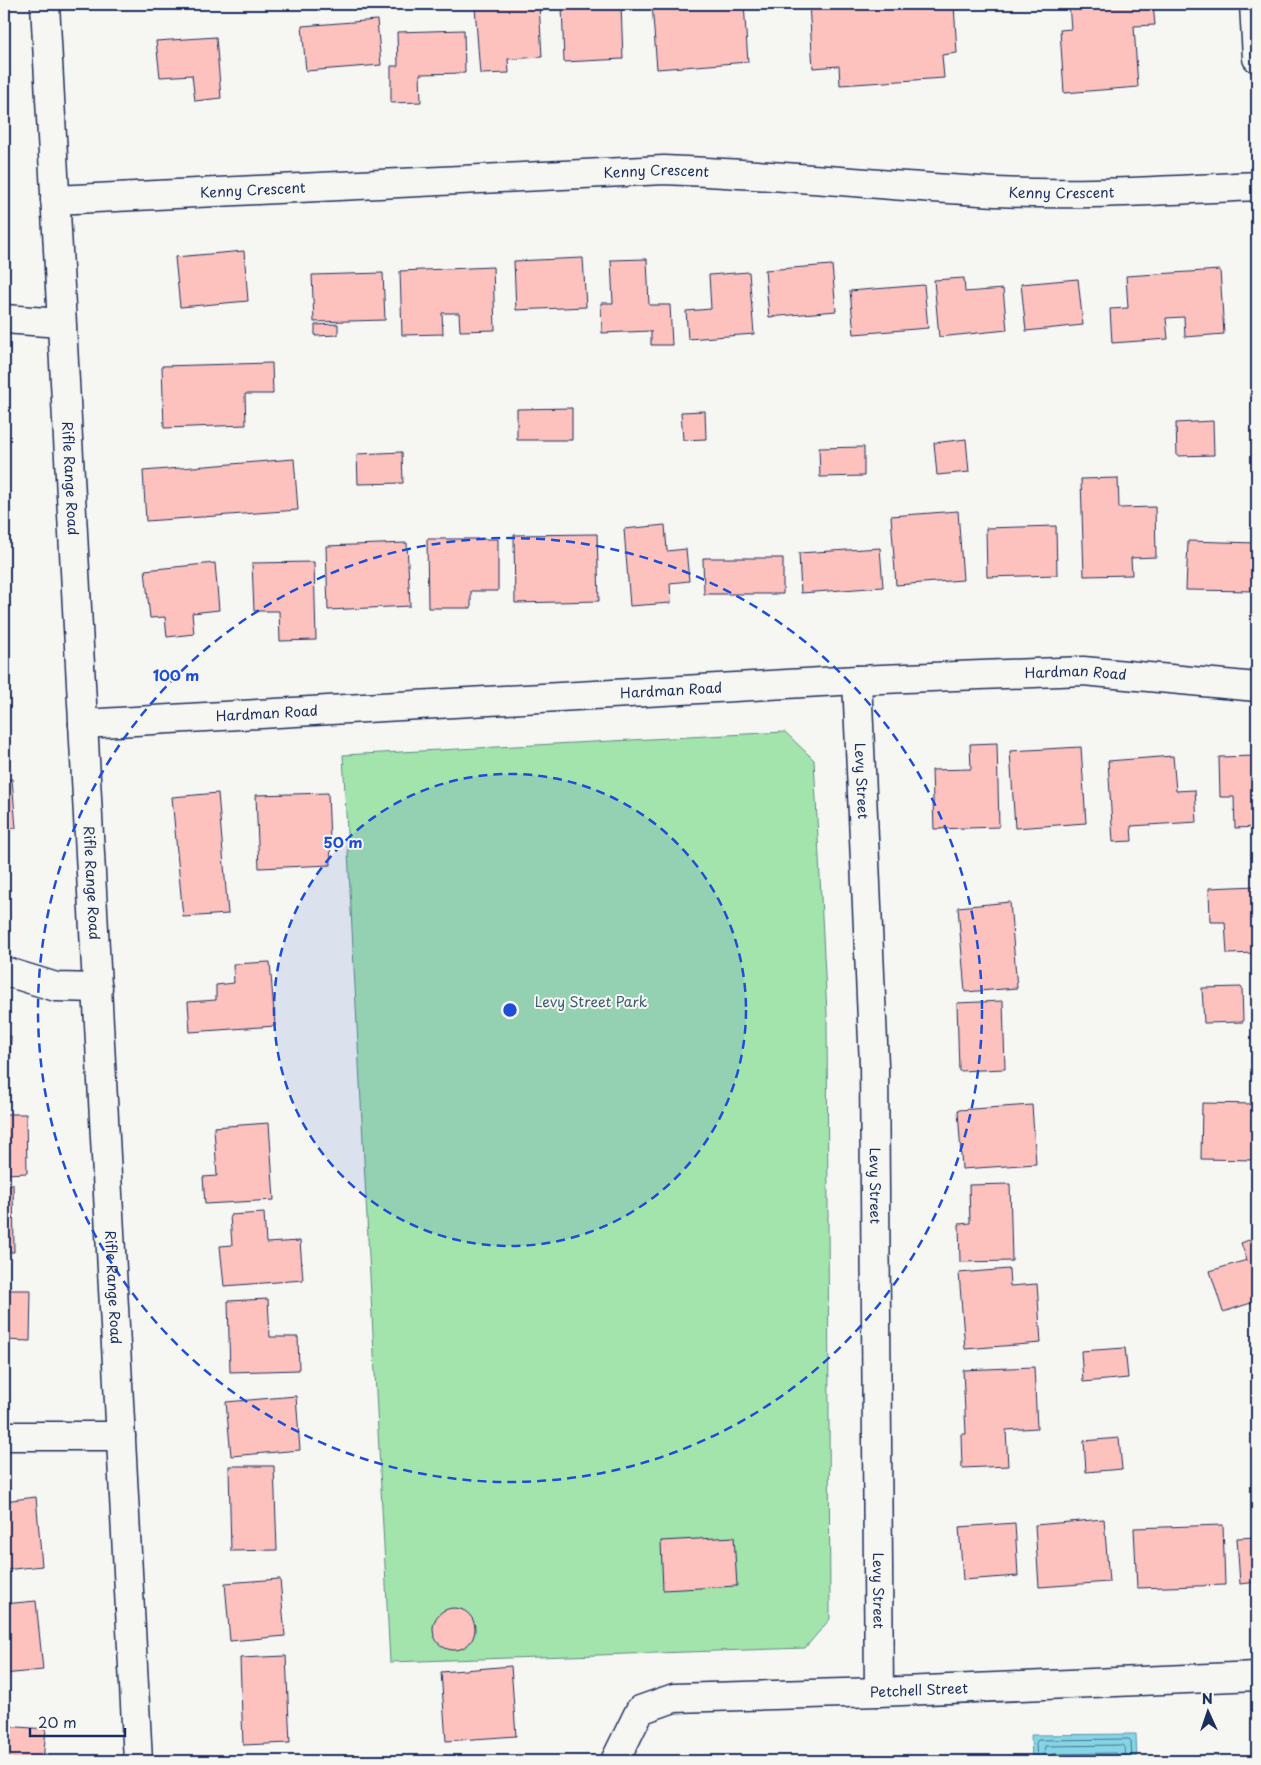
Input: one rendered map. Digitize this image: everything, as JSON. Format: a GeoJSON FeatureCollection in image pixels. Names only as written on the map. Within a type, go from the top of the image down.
{"type":"FeatureCollection","features":[{"type":"Feature","properties":{"kind":"street","name":"Rifle Range Road"},"geometry":{"type":"LineString","coordinates":[[45,4],[138,1761]]}},
{"type":"Feature","properties":{"kind":"street"},"geometry":{"type":"LineString","coordinates":[[1254,4],[1257,58]]}},
{"type":"Feature","properties":{"kind":"street","name":"Kenny Crescent"},"geometry":{"type":"LineString","coordinates":[[55,200],[664,170],[756,173],[996,192],[1076,194],[1257,186]]}},
{"type":"Feature","properties":{"kind":"street"},"geometry":{"type":"LineString","coordinates":[[4,319],[61,323]]}},
{"type":"Feature","properties":{"kind":"street","name":"Hardman Road"},"geometry":{"type":"LineString","coordinates":[[83,724],[857,680],[1083,671],[1257,687]]}},
{"type":"Feature","properties":{"kind":"street","name":"Levy Street"},"geometry":{"type":"LineString","coordinates":[[857,680],[874,1065],[879,1692]]}},
{"type":"Feature","properties":{"kind":"street"},"geometry":{"type":"LineString","coordinates":[[4,972],[56,987],[98,988]]}},
{"type":"Feature","properties":{"kind":"street"},"geometry":{"type":"LineString","coordinates":[[4,1436],[121,1436]]}},
{"type":"Feature","properties":{"kind":"street","name":"Petchell Street"},"geometry":{"type":"LineString","coordinates":[[616,1761],[640,1710],[674,1698],[879,1692],[1257,1676]]}},
{"type":"Feature","properties":{"kind":"green space","name":"Levy Street Park"},"geometry":{"type":"Polygon","coordinates":[[[785,732],[814,760],[827,1014],[830,1619],[805,1648],[390,1662],[343,755],[785,732]]]}},
{"type":"Feature","properties":{"kind":"water"},"geometry":{"type":"Polygon","coordinates":[[[1136,1734],[1137,1761],[1032,1761],[1031,1735],[1136,1734]]]}},
{"type":"Feature","properties":{"kind":"building"},"geometry":{"type":"Polygon","coordinates":[[[539,4],[542,57],[508,59],[509,73],[480,74],[475,7],[539,4]]]}},
{"type":"Feature","properties":{"kind":"building"},"geometry":{"type":"Polygon","coordinates":[[[562,4],[621,4],[623,59],[564,62],[562,4]]]}},
{"type":"Feature","properties":{"kind":"building"},"geometry":{"type":"Polygon","coordinates":[[[652,4],[744,4],[748,62],[657,69],[652,4]]]}},
{"type":"Feature","properties":{"kind":"building"},"geometry":{"type":"Polygon","coordinates":[[[809,4],[954,4],[957,53],[942,55],[944,78],[840,85],[839,66],[813,68],[809,4]]]}},
{"type":"Feature","properties":{"kind":"building"},"geometry":{"type":"Polygon","coordinates":[[[1069,4],[1153,4],[1155,25],[1134,26],[1138,87],[1064,93],[1060,30],[1071,29],[1069,4]]]}},
{"type":"Feature","properties":{"kind":"building"},"geometry":{"type":"Polygon","coordinates":[[[377,20],[381,65],[306,71],[302,26],[377,20]]]}},
{"type":"Feature","properties":{"kind":"building"},"geometry":{"type":"Polygon","coordinates":[[[464,30],[465,73],[420,74],[421,102],[391,103],[391,66],[398,66],[397,32],[464,30]]]}},
{"type":"Feature","properties":{"kind":"building"},"geometry":{"type":"Polygon","coordinates":[[[216,37],[221,98],[195,101],[192,75],[160,77],[156,41],[216,37]]]}},
{"type":"Feature","properties":{"kind":"building"},"geometry":{"type":"Polygon","coordinates":[[[244,251],[248,301],[180,307],[175,257],[244,251]]]}},
{"type":"Feature","properties":{"kind":"building"},"geometry":{"type":"Polygon","coordinates":[[[583,258],[586,307],[516,310],[514,261],[583,258]]]}},
{"type":"Feature","properties":{"kind":"building"},"geometry":{"type":"Polygon","coordinates":[[[647,259],[649,305],[670,305],[672,345],[651,345],[651,331],[602,333],[601,303],[613,303],[611,260],[647,259]]]}},
{"type":"Feature","properties":{"kind":"building"},"geometry":{"type":"Polygon","coordinates":[[[832,265],[836,311],[769,317],[765,270],[832,265]]]}},
{"type":"Feature","properties":{"kind":"building"},"geometry":{"type":"Polygon","coordinates":[[[493,267],[495,330],[460,331],[459,313],[442,313],[443,334],[402,335],[400,271],[493,267]]]}},
{"type":"Feature","properties":{"kind":"building"},"geometry":{"type":"Polygon","coordinates":[[[1220,270],[1224,334],[1185,337],[1184,317],[1166,318],[1168,339],[1112,343],[1110,309],[1128,308],[1126,276],[1220,270]]]}},
{"type":"Feature","properties":{"kind":"building"},"geometry":{"type":"Polygon","coordinates":[[[749,272],[754,334],[688,339],[686,311],[711,309],[709,275],[749,272]]]}},
{"type":"Feature","properties":{"kind":"building"},"geometry":{"type":"Polygon","coordinates":[[[383,273],[385,320],[314,322],[312,275],[383,273]]]}},
{"type":"Feature","properties":{"kind":"building"},"geometry":{"type":"Polygon","coordinates":[[[964,278],[965,292],[1003,289],[1007,330],[939,337],[934,280],[964,278]]]}},
{"type":"Feature","properties":{"kind":"building"},"geometry":{"type":"Polygon","coordinates":[[[1078,279],[1083,325],[1026,331],[1021,284],[1078,279]]]}},
{"type":"Feature","properties":{"kind":"building"},"geometry":{"type":"Polygon","coordinates":[[[924,285],[928,328],[854,334],[850,291],[924,285]]]}},
{"type":"Feature","properties":{"kind":"building"},"geometry":{"type":"Polygon","coordinates":[[[338,324],[338,335],[315,336],[315,325],[338,324]]]}},
{"type":"Feature","properties":{"kind":"building"},"geometry":{"type":"Polygon","coordinates":[[[272,363],[273,394],[245,394],[246,425],[164,428],[162,366],[272,363]]]}},
{"type":"Feature","properties":{"kind":"building"},"geometry":{"type":"Polygon","coordinates":[[[572,408],[572,440],[517,440],[517,409],[572,408]]]}},
{"type":"Feature","properties":{"kind":"building"},"geometry":{"type":"Polygon","coordinates":[[[705,411],[706,439],[683,440],[681,412],[705,411]]]}},
{"type":"Feature","properties":{"kind":"building"},"geometry":{"type":"Polygon","coordinates":[[[1213,421],[1214,455],[1177,456],[1176,423],[1213,421]]]}},
{"type":"Feature","properties":{"kind":"building"},"geometry":{"type":"Polygon","coordinates":[[[966,439],[969,472],[937,475],[934,443],[966,439]]]}},
{"type":"Feature","properties":{"kind":"building"},"geometry":{"type":"Polygon","coordinates":[[[864,447],[864,476],[820,477],[819,448],[864,447]]]}},
{"type":"Feature","properties":{"kind":"building"},"geometry":{"type":"Polygon","coordinates":[[[402,452],[403,483],[358,484],[357,454],[402,452]]]}},
{"type":"Feature","properties":{"kind":"building"},"geometry":{"type":"Polygon","coordinates":[[[294,459],[298,510],[146,521],[143,471],[294,459]]]}},
{"type":"Feature","properties":{"kind":"building"},"geometry":{"type":"Polygon","coordinates":[[[1118,478],[1119,508],[1155,507],[1156,557],[1131,558],[1132,575],[1084,576],[1081,479],[1118,478]]]}},
{"type":"Feature","properties":{"kind":"building"},"geometry":{"type":"Polygon","coordinates":[[[958,511],[963,580],[896,585],[891,516],[958,511]]]}},
{"type":"Feature","properties":{"kind":"building"},"geometry":{"type":"Polygon","coordinates":[[[665,525],[667,551],[686,549],[689,581],[670,583],[671,603],[630,606],[624,529],[665,525]]]}},
{"type":"Feature","properties":{"kind":"building"},"geometry":{"type":"Polygon","coordinates":[[[1056,526],[1057,575],[987,577],[986,528],[1056,526]]]}},
{"type":"Feature","properties":{"kind":"building"},"geometry":{"type":"Polygon","coordinates":[[[597,534],[599,601],[515,603],[514,535],[597,534]]]}},
{"type":"Feature","properties":{"kind":"building"},"geometry":{"type":"Polygon","coordinates":[[[427,539],[498,539],[498,591],[471,591],[471,608],[428,608],[427,539]]]}},
{"type":"Feature","properties":{"kind":"building"},"geometry":{"type":"Polygon","coordinates":[[[1188,541],[1257,543],[1257,591],[1186,590],[1188,541]]]}},
{"type":"Feature","properties":{"kind":"building"},"geometry":{"type":"Polygon","coordinates":[[[407,543],[410,606],[328,610],[326,546],[407,543]]]}},
{"type":"Feature","properties":{"kind":"building"},"geometry":{"type":"Polygon","coordinates":[[[880,548],[883,587],[801,593],[799,553],[880,548]]]}},
{"type":"Feature","properties":{"kind":"building"},"geometry":{"type":"Polygon","coordinates":[[[703,558],[783,558],[783,594],[704,594],[703,558]]]}},
{"type":"Feature","properties":{"kind":"building"},"geometry":{"type":"Polygon","coordinates":[[[314,562],[316,640],[280,641],[279,611],[254,611],[252,563],[314,562]]]}},
{"type":"Feature","properties":{"kind":"building"},"geometry":{"type":"Polygon","coordinates":[[[215,563],[219,610],[192,613],[194,634],[167,637],[165,617],[150,618],[145,570],[215,563]]]}},
{"type":"Feature","properties":{"kind":"building"},"geometry":{"type":"Polygon","coordinates":[[[997,743],[999,827],[934,829],[932,770],[971,769],[970,744],[997,743]]]}},
{"type":"Feature","properties":{"kind":"building"},"geometry":{"type":"Polygon","coordinates":[[[1081,747],[1086,823],[1015,828],[1010,751],[1081,747]]]}},
{"type":"Feature","properties":{"kind":"building"},"geometry":{"type":"Polygon","coordinates":[[[1173,756],[1176,791],[1195,790],[1197,822],[1131,826],[1132,841],[1113,842],[1108,761],[1173,756]]]}},
{"type":"Feature","properties":{"kind":"building"},"geometry":{"type":"Polygon","coordinates":[[[1257,756],[1257,827],[1235,828],[1234,797],[1220,797],[1219,757],[1257,756]]]}},
{"type":"Feature","properties":{"kind":"building"},"geometry":{"type":"Polygon","coordinates":[[[4,779],[12,779],[16,828],[4,829],[4,779]]]}},
{"type":"Feature","properties":{"kind":"building"},"geometry":{"type":"Polygon","coordinates":[[[218,793],[228,914],[183,917],[172,797],[218,793]]]}},
{"type":"Feature","properties":{"kind":"building"},"geometry":{"type":"Polygon","coordinates":[[[328,793],[331,865],[259,868],[256,795],[328,793]]]}},
{"type":"Feature","properties":{"kind":"building"},"geometry":{"type":"Polygon","coordinates":[[[1257,886],[1257,953],[1227,954],[1225,922],[1210,922],[1209,888],[1257,886]]]}},
{"type":"Feature","properties":{"kind":"building"},"geometry":{"type":"Polygon","coordinates":[[[1010,902],[1017,988],[965,992],[958,907],[1010,902]]]}},
{"type":"Feature","properties":{"kind":"building"},"geometry":{"type":"Polygon","coordinates":[[[270,962],[275,1026],[190,1032],[188,1002],[216,1000],[216,985],[234,983],[233,964],[270,962]]]}},
{"type":"Feature","properties":{"kind":"building"},"geometry":{"type":"Polygon","coordinates":[[[1242,987],[1243,1022],[1204,1023],[1202,988],[1242,987]]]}},
{"type":"Feature","properties":{"kind":"building"},"geometry":{"type":"Polygon","coordinates":[[[1003,1001],[1005,1069],[959,1071],[957,1003],[1003,1001]]]}},
{"type":"Feature","properties":{"kind":"building"},"geometry":{"type":"Polygon","coordinates":[[[4,1036],[11,1036],[9,1091],[4,1091],[4,1036]]]}},
{"type":"Feature","properties":{"kind":"building"},"geometry":{"type":"Polygon","coordinates":[[[1202,1103],[1255,1104],[1254,1160],[1201,1159],[1202,1103]]]}},
{"type":"Feature","properties":{"kind":"building"},"geometry":{"type":"Polygon","coordinates":[[[1032,1105],[1036,1164],[962,1169],[958,1110],[1032,1105]]]}},
{"type":"Feature","properties":{"kind":"building"},"geometry":{"type":"Polygon","coordinates":[[[4,1114],[26,1114],[27,1173],[4,1174],[4,1114]]]}},
{"type":"Feature","properties":{"kind":"building"},"geometry":{"type":"Polygon","coordinates":[[[269,1123],[274,1200],[205,1204],[203,1177],[217,1176],[214,1127],[269,1123]]]}},
{"type":"Feature","properties":{"kind":"building"},"geometry":{"type":"Polygon","coordinates":[[[4,1184],[13,1184],[14,1252],[4,1252],[4,1184]]]}},
{"type":"Feature","properties":{"kind":"building"},"geometry":{"type":"Polygon","coordinates":[[[1010,1184],[1012,1261],[960,1262],[959,1224],[970,1223],[969,1185],[1010,1184]]]}},
{"type":"Feature","properties":{"kind":"building"},"geometry":{"type":"Polygon","coordinates":[[[264,1213],[266,1243],[300,1241],[303,1280],[224,1286],[220,1246],[232,1245],[230,1215],[264,1213]]]}},
{"type":"Feature","properties":{"kind":"building"},"geometry":{"type":"Polygon","coordinates":[[[1257,1237],[1257,1301],[1223,1312],[1210,1271],[1247,1260],[1241,1243],[1257,1237]]]}},
{"type":"Feature","properties":{"kind":"building"},"geometry":{"type":"Polygon","coordinates":[[[1009,1269],[1010,1286],[1037,1284],[1041,1343],[965,1349],[959,1273],[1009,1269]]]}},
{"type":"Feature","properties":{"kind":"building"},"geometry":{"type":"Polygon","coordinates":[[[4,1290],[31,1290],[30,1341],[4,1340],[4,1290]]]}},
{"type":"Feature","properties":{"kind":"building"},"geometry":{"type":"Polygon","coordinates":[[[268,1299],[270,1337],[298,1337],[299,1370],[230,1372],[228,1301],[268,1299]]]}},
{"type":"Feature","properties":{"kind":"building"},"geometry":{"type":"Polygon","coordinates":[[[1125,1348],[1128,1378],[1083,1382],[1081,1351],[1125,1348]]]}},
{"type":"Feature","properties":{"kind":"building"},"geometry":{"type":"Polygon","coordinates":[[[1034,1367],[1037,1428],[1006,1430],[1008,1466],[962,1468],[961,1434],[966,1434],[963,1370],[1034,1367]]]}},
{"type":"Feature","properties":{"kind":"building"},"geometry":{"type":"Polygon","coordinates":[[[296,1396],[300,1450],[231,1456],[226,1402],[296,1396]]]}},
{"type":"Feature","properties":{"kind":"building"},"geometry":{"type":"Polygon","coordinates":[[[1119,1438],[1122,1469],[1086,1472],[1084,1441],[1119,1438]]]}},
{"type":"Feature","properties":{"kind":"building"},"geometry":{"type":"Polygon","coordinates":[[[229,1466],[274,1466],[277,1550],[231,1551],[229,1466]]]}},
{"type":"Feature","properties":{"kind":"building"},"geometry":{"type":"Polygon","coordinates":[[[36,1497],[42,1566],[4,1570],[4,1501],[36,1497]]]}},
{"type":"Feature","properties":{"kind":"building"},"geometry":{"type":"Polygon","coordinates":[[[1104,1519],[1109,1582],[1039,1587],[1035,1525],[1104,1519]]]}},
{"type":"Feature","properties":{"kind":"building"},"geometry":{"type":"Polygon","coordinates":[[[1015,1523],[1018,1576],[963,1580],[959,1527],[1015,1523]]]}},
{"type":"Feature","properties":{"kind":"building"},"geometry":{"type":"Polygon","coordinates":[[[1223,1525],[1225,1585],[1137,1588],[1134,1528],[1223,1525]]]}},
{"type":"Feature","properties":{"kind":"building"},"geometry":{"type":"Polygon","coordinates":[[[734,1537],[737,1586],[663,1590],[661,1541],[734,1537]]]}},
{"type":"Feature","properties":{"kind":"building"},"geometry":{"type":"Polygon","coordinates":[[[1257,1537],[1257,1582],[1240,1584],[1237,1538],[1257,1537]]]}},
{"type":"Feature","properties":{"kind":"building"},"geometry":{"type":"Polygon","coordinates":[[[280,1579],[285,1636],[230,1641],[225,1583],[280,1579]]]}},
{"type":"Feature","properties":{"kind":"building"},"geometry":{"type":"Polygon","coordinates":[[[36,1601],[43,1670],[4,1674],[4,1604],[36,1601]]]}},
{"type":"Feature","properties":{"kind":"building"},"geometry":{"type":"Polygon","coordinates":[[[458,1608],[466,1611],[472,1617],[475,1629],[472,1641],[466,1647],[450,1650],[442,1647],[436,1641],[433,1625],[436,1617],[442,1611],[458,1608]]]}},
{"type":"Feature","properties":{"kind":"building"},"geometry":{"type":"Polygon","coordinates":[[[286,1656],[290,1743],[243,1745],[240,1658],[286,1656]]]}},
{"type":"Feature","properties":{"kind":"building"},"geometry":{"type":"Polygon","coordinates":[[[511,1666],[516,1736],[446,1741],[441,1672],[511,1666]]]}},
{"type":"Feature","properties":{"kind":"building"},"geometry":{"type":"Polygon","coordinates":[[[4,1726],[46,1729],[43,1761],[4,1761],[4,1726]]]}},
{"type":"Feature","properties":{"kind":"building"},"geometry":{"type":"Polygon","coordinates":[[[1216,1757],[1216,1761],[1159,1761],[1216,1757]]]}},
{"type":"Feature","properties":{"kind":"building"},"geometry":{"type":"Polygon","coordinates":[[[522,1758],[522,1761],[478,1761],[522,1758]]]}},
{"type":"Feature","properties":{"kind":"building"},"geometry":{"type":"Polygon","coordinates":[[[1244,1759],[1257,1759],[1257,1761],[1244,1761],[1244,1759]]]}}]}
